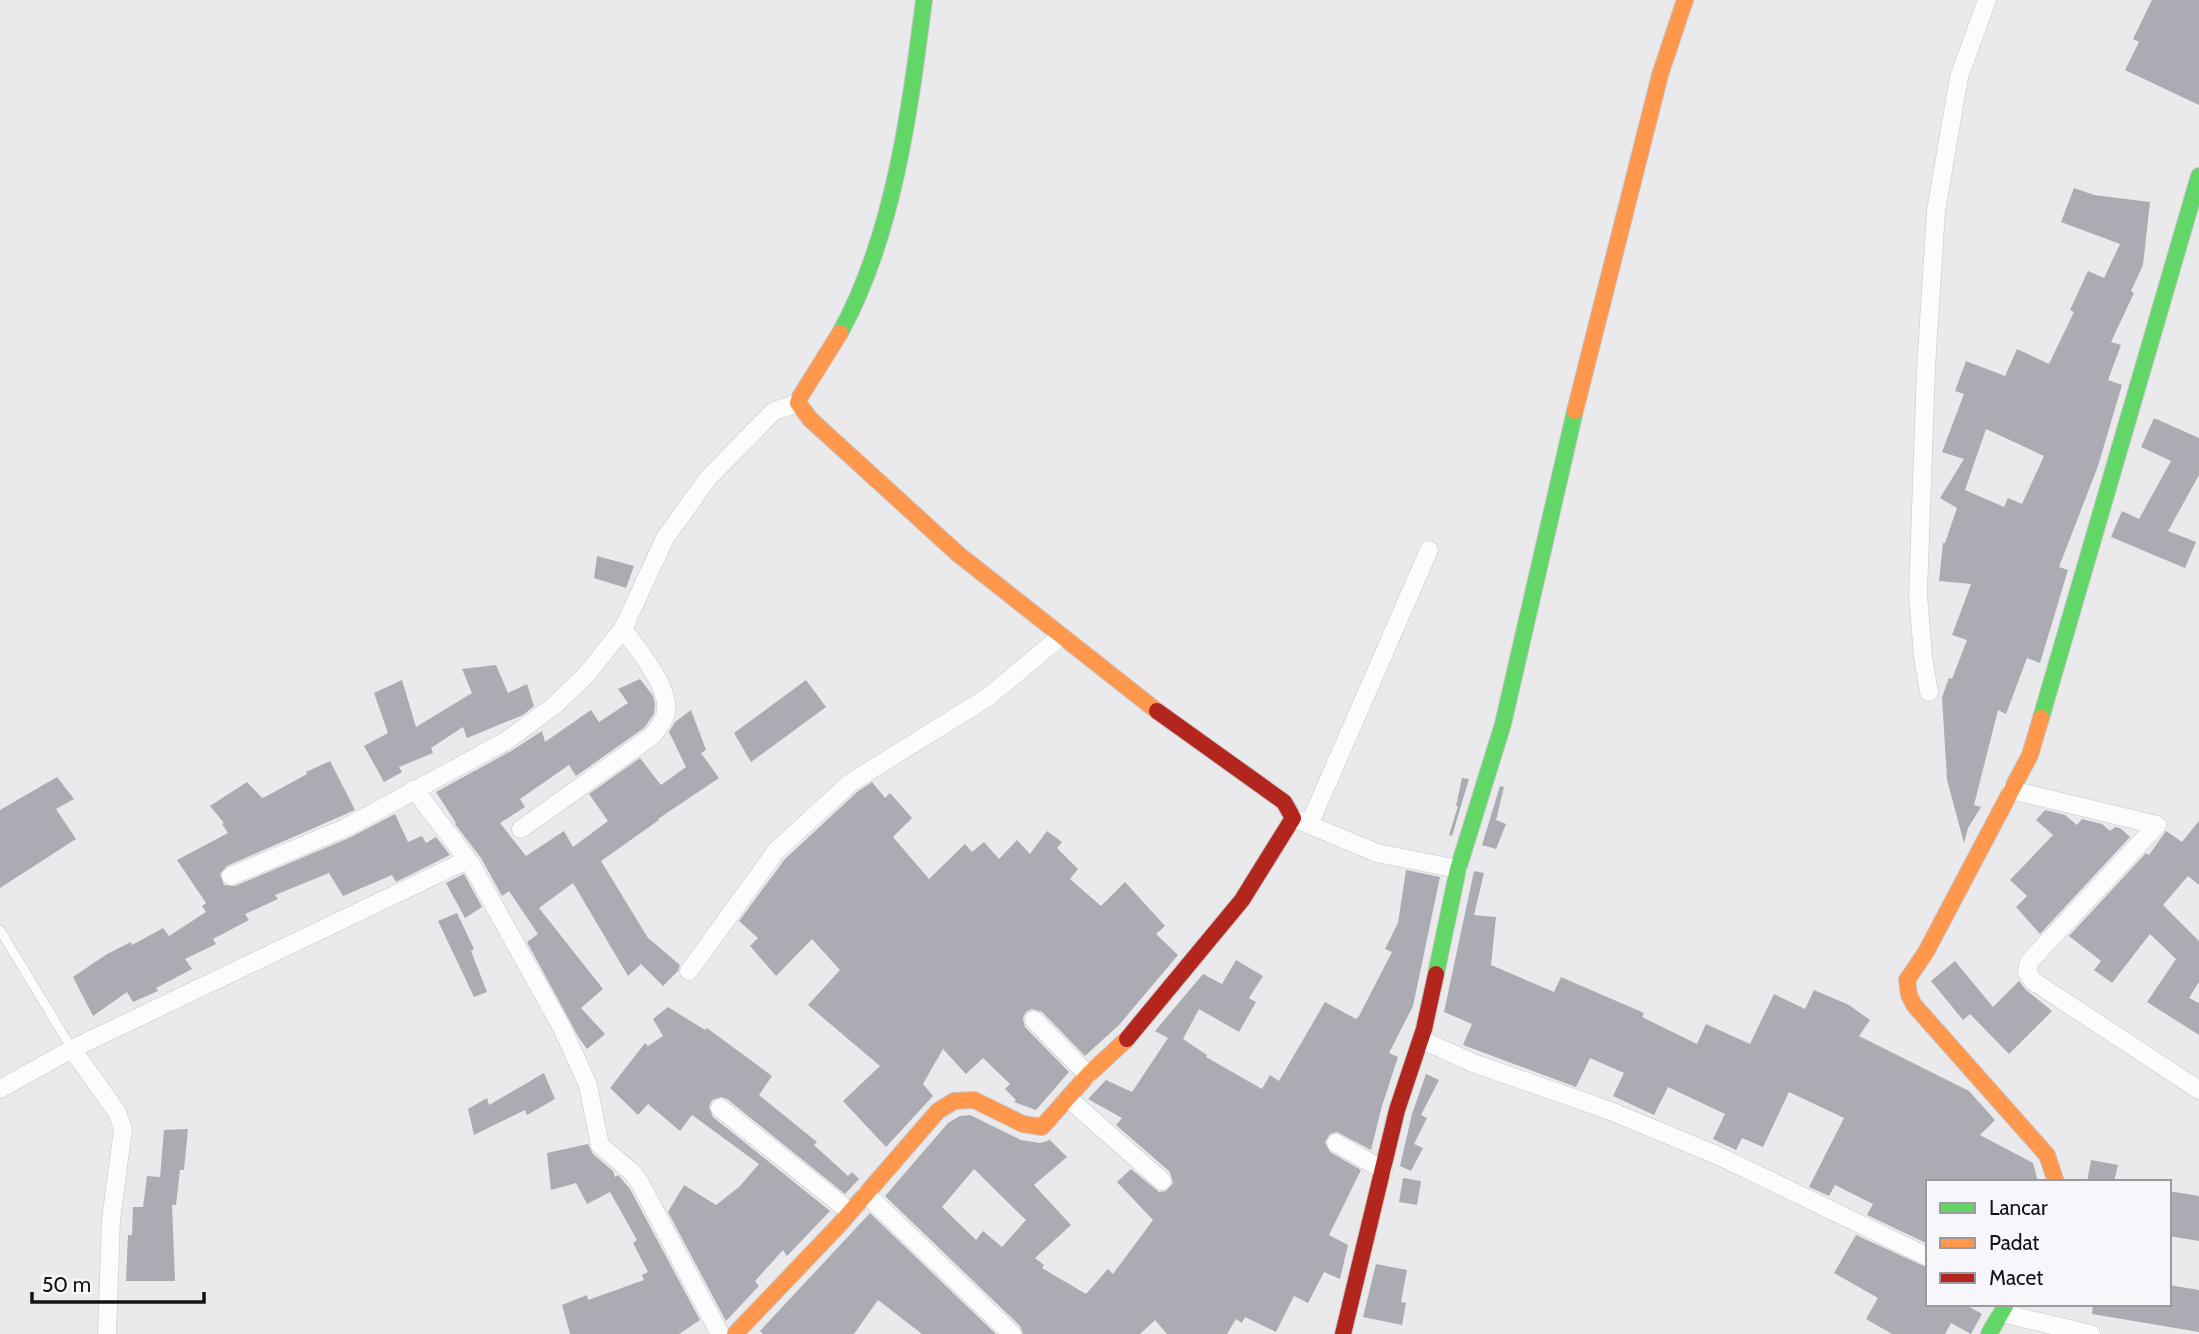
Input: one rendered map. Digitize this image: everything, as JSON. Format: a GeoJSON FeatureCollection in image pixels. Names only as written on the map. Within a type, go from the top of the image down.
{"type":"FeatureCollection","features":[{"type":"Feature","properties":{"kind":"street"},"geometry":{"type":"LineString","coordinates":[[231,876],[345,828],[491,749],[548,711],[586,675],[623,629],[665,538],[702,486],[774,411],[794,404],[825,358],[852,309],[862,288],[879,232],[905,126],[915,72],[923,0]]}},
{"type":"Feature","properties":{"kind":"street"},"geometry":{"type":"LineString","coordinates":[[1343,1334],[1397,1111],[1422,1040],[1458,869],[1503,724],[1547,524],[1612,257],[1660,75],[1685,0]]}},
{"type":"Feature","properties":{"kind":"street"},"geometry":{"type":"LineString","coordinates":[[1929,692],[1918,594],[1926,368],[1936,211],[1959,77],[1987,0]]}},
{"type":"Feature","properties":{"kind":"street"},"geometry":{"type":"LineString","coordinates":[[2055,1180],[2047,1155],[1914,1005],[1909,995],[1907,980],[1926,952],[2030,755],[2191,231],[2199,176]]}},
{"type":"Feature","properties":{"kind":"street"},"geometry":{"type":"LineString","coordinates":[[794,404],[958,554],[1176,726],[1284,802],[1301,822],[1377,853],[1458,869]]}},
{"type":"Feature","properties":{"kind":"street"},"geometry":{"type":"LineString","coordinates":[[735,1334],[866,1194],[938,1111],[954,1101],[974,1100],[1023,1124],[1042,1127],[1088,1075],[1130,1036],[1242,900],[1301,822],[1429,550]]}},
{"type":"Feature","properties":{"kind":"street"},"geometry":{"type":"LineString","coordinates":[[521,829],[652,736],[664,720],[666,700],[646,658],[623,629]]}},
{"type":"Feature","properties":{"kind":"street"},"geometry":{"type":"LineString","coordinates":[[689,971],[776,851],[850,783],[988,697],[1060,637]]}},
{"type":"Feature","properties":{"kind":"street"},"geometry":{"type":"LineString","coordinates":[[414,789],[467,860],[562,1028],[588,1086],[600,1145],[633,1173],[640,1183],[720,1334]]}},
{"type":"Feature","properties":{"kind":"street"},"geometry":{"type":"LineString","coordinates":[[2011,790],[2157,825],[2029,962],[2027,972],[2033,981],[2199,1090]]}},
{"type":"Feature","properties":{"kind":"street"},"geometry":{"type":"LineString","coordinates":[[0,1089],[72,1049],[467,860]]}},
{"type":"Feature","properties":{"kind":"street"},"geometry":{"type":"LineString","coordinates":[[1034,1020],[1088,1075]]}},
{"type":"Feature","properties":{"kind":"street"},"geometry":{"type":"LineString","coordinates":[[1422,1040],[1473,1063],[1608,1110],[1719,1156],[1926,1256]]}},
{"type":"Feature","properties":{"kind":"street"},"geometry":{"type":"LineString","coordinates":[[72,1049],[117,1112],[123,1129],[111,1220],[107,1334]]}},
{"type":"Feature","properties":{"kind":"street"},"geometry":{"type":"LineString","coordinates":[[1069,1099],[1162,1181]]}},
{"type":"Feature","properties":{"kind":"street"},"geometry":{"type":"LineString","coordinates":[[720,1108],[849,1211]]}},
{"type":"Feature","properties":{"kind":"street"},"geometry":{"type":"LineString","coordinates":[[1336,1143],[1382,1170]]}},
{"type":"Feature","properties":{"kind":"street"},"geometry":{"type":"LineString","coordinates":[[866,1194],[1012,1334]]}},
{"type":"Feature","properties":{"kind":"street"},"geometry":{"type":"LineString","coordinates":[[1989,1334],[2003,1309],[2091,1334]]}},
{"type":"Feature","properties":{"kind":"lane"},"geometry":{"type":"LineString","coordinates":[[0,930],[72,1049]]}},
{"type":"Feature","properties":{"kind":"building"},"geometry":{"type":"Polygon","coordinates":[[[2152,0],[2199,0],[2199,105],[2125,70],[2139,42],[2133,39],[2152,0]]]}},
{"type":"Feature","properties":{"kind":"building"},"geometry":{"type":"Polygon","coordinates":[[[2074,188],[2094,195],[2150,202],[2143,265],[2131,291],[2134,293],[2111,342],[2121,345],[2108,380],[2122,385],[2098,466],[2059,567],[2068,570],[2040,663],[2027,658],[2006,714],[1998,710],[1974,805],[1981,807],[1968,828],[1964,843],[1947,780],[1942,697],[1967,640],[1952,635],[1971,584],[1939,581],[1943,543],[1957,508],[1940,498],[1964,459],[1942,452],[1964,394],[1955,391],[1966,361],[2005,376],[2017,349],[2049,364],[2074,312],[2070,310],[2088,271],[2104,278],[2120,244],[2061,222],[2074,188]],[[1986,429],[1965,490],[2004,507],[2008,498],[2022,504],[2044,456],[1986,429]]]}},
{"type":"Feature","properties":{"kind":"building"},"geometry":{"type":"Polygon","coordinates":[[[2154,418],[2199,438],[2199,475],[2168,531],[2196,542],[2185,568],[2111,537],[2122,511],[2139,519],[2171,461],[2141,447],[2154,418]]]}},
{"type":"Feature","properties":{"kind":"building"},"geometry":{"type":"Polygon","coordinates":[[[597,556],[634,566],[626,588],[594,578],[597,556]]]}},
{"type":"Feature","properties":{"kind":"building"},"geometry":{"type":"Polygon","coordinates":[[[496,665],[508,693],[527,684],[534,706],[523,715],[467,738],[463,727],[431,748],[433,753],[399,767],[402,772],[384,782],[364,746],[388,733],[374,693],[402,680],[416,727],[472,693],[462,669],[496,665]]]}},
{"type":"Feature","properties":{"kind":"building"},"geometry":{"type":"Polygon","coordinates":[[[640,679],[653,696],[655,704],[654,714],[644,728],[576,776],[569,765],[520,799],[525,807],[500,823],[526,856],[564,831],[573,847],[608,821],[589,794],[640,758],[661,785],[686,767],[669,732],[675,722],[691,710],[706,750],[701,753],[719,778],[601,861],[648,938],[680,965],[678,971],[663,986],[641,964],[628,976],[573,883],[539,908],[603,989],[581,1008],[605,1034],[587,1049],[527,942],[538,934],[509,891],[502,896],[481,858],[455,824],[436,792],[542,731],[545,742],[591,710],[599,722],[628,703],[618,689],[640,679]]]}},
{"type":"Feature","properties":{"kind":"building"},"geometry":{"type":"Polygon","coordinates":[[[806,680],[826,707],[751,762],[734,733],[806,680]]]}},
{"type":"Feature","properties":{"kind":"building"},"geometry":{"type":"Polygon","coordinates":[[[330,761],[355,810],[227,866],[220,874],[224,885],[235,886],[349,838],[395,814],[408,842],[422,836],[426,843],[436,837],[450,855],[396,882],[392,875],[343,896],[329,873],[275,895],[278,899],[245,914],[249,920],[213,939],[216,944],[185,959],[192,969],[156,988],[158,991],[133,1002],[127,992],[93,1016],[73,977],[107,954],[131,942],[132,945],[163,928],[169,936],[206,912],[202,906],[206,903],[177,860],[228,833],[222,824],[224,823],[210,806],[247,782],[262,798],[265,797],[330,761]]]}},
{"type":"Feature","properties":{"kind":"building"},"geometry":{"type":"Polygon","coordinates":[[[57,777],[74,799],[56,809],[76,839],[0,888],[0,810],[57,777]]]}},
{"type":"Feature","properties":{"kind":"building"},"geometry":{"type":"Polygon","coordinates":[[[1462,778],[1469,779],[1452,836],[1449,835],[1458,806],[1462,778]]]}},
{"type":"Feature","properties":{"kind":"building"},"geometry":{"type":"Polygon","coordinates":[[[872,782],[885,798],[890,793],[912,818],[893,837],[929,879],[965,844],[972,852],[984,842],[999,859],[1017,840],[1030,854],[1047,831],[1062,842],[1057,848],[1078,869],[1070,879],[1101,906],[1125,882],[1165,926],[1156,934],[1178,955],[1119,1025],[1085,1056],[1042,1012],[1032,1009],[1026,1012],[1023,1018],[1025,1027],[1069,1072],[1036,1110],[1014,1102],[1016,1100],[1005,1089],[1010,1084],[983,1058],[966,1074],[943,1049],[923,1084],[933,1096],[886,1147],[843,1101],[880,1066],[808,1005],[840,970],[812,939],[776,976],[750,946],[758,938],[739,921],[785,859],[857,792],[872,782]]]}},
{"type":"Feature","properties":{"kind":"building"},"geometry":{"type":"Polygon","coordinates":[[[1500,786],[1504,787],[1496,820],[1506,824],[1496,849],[1482,845],[1500,786]]]}},
{"type":"Feature","properties":{"kind":"building"},"geometry":{"type":"Polygon","coordinates":[[[2045,810],[2065,815],[2077,825],[2082,819],[2102,824],[2110,831],[2115,827],[2120,828],[2130,837],[2040,934],[2016,907],[2027,896],[2010,880],[2053,835],[2036,820],[2045,810]]]}},
{"type":"Feature","properties":{"kind":"building"},"geometry":{"type":"Polygon","coordinates":[[[2199,821],[2199,885],[2188,876],[2163,905],[2199,941],[2199,982],[2189,998],[2199,1003],[2199,1035],[2147,1002],[2176,959],[2150,934],[2112,983],[2094,970],[2101,961],[2069,936],[2146,853],[2149,855],[2166,831],[2182,842],[2199,821]]]}},
{"type":"Feature","properties":{"kind":"building"},"geometry":{"type":"Polygon","coordinates":[[[1406,870],[1440,877],[1413,1006],[1389,1053],[1398,1057],[1371,1150],[1337,1132],[1330,1134],[1325,1142],[1330,1152],[1361,1170],[1329,1235],[1348,1245],[1340,1279],[1324,1272],[1308,1303],[1294,1296],[1276,1332],[1245,1317],[1242,1323],[1236,1319],[1227,1334],[1167,1334],[1155,1320],[1140,1334],[1023,1334],[1020,1326],[885,1196],[948,1123],[960,1116],[970,1115],[1021,1140],[1040,1143],[1050,1140],[1067,1157],[1034,1185],[1071,1225],[1035,1258],[1044,1265],[1042,1268],[1086,1294],[1108,1269],[1113,1274],[1153,1220],[1117,1182],[1131,1169],[1159,1192],[1166,1191],[1173,1183],[1170,1172],[1116,1125],[1122,1118],[1088,1099],[1106,1080],[1132,1092],[1168,1038],[1155,1031],[1203,974],[1222,984],[1236,960],[1263,976],[1249,998],[1256,1002],[1239,1032],[1199,1009],[1183,1039],[1207,1055],[1206,1057],[1262,1089],[1270,1075],[1279,1081],[1325,1002],[1356,1019],[1359,1016],[1392,952],[1385,949],[1398,923],[1406,870]],[[974,1169],[942,1207],[976,1240],[983,1231],[1002,1247],[1026,1220],[974,1169]]]}},
{"type":"Feature","properties":{"kind":"building"},"geometry":{"type":"Polygon","coordinates":[[[1474,871],[1484,873],[1474,915],[1496,917],[1491,965],[1554,992],[1561,977],[1644,1013],[1642,1017],[1697,1044],[1706,1024],[1750,1044],[1774,994],[1805,1009],[1814,990],[1849,1005],[1870,1020],[1859,1036],[1969,1091],[1995,1120],[1980,1135],[2033,1163],[2037,1180],[1926,1180],[1926,1243],[1867,1215],[1873,1204],[1835,1185],[1829,1196],[1809,1187],[1844,1118],[1789,1092],[1763,1147],[1742,1138],[1736,1150],[1713,1139],[1725,1114],[1668,1087],[1654,1115],[1613,1096],[1624,1073],[1590,1058],[1576,1087],[1463,1045],[1472,1024],[1444,1012],[1474,871]]]}},
{"type":"Feature","properties":{"kind":"building"},"geometry":{"type":"Polygon","coordinates":[[[464,874],[482,907],[465,918],[446,883],[464,874]]]}},
{"type":"Feature","properties":{"kind":"building"},"geometry":{"type":"Polygon","coordinates":[[[457,913],[474,949],[471,951],[487,992],[474,997],[438,921],[457,913]]]}},
{"type":"Feature","properties":{"kind":"building"},"geometry":{"type":"Polygon","coordinates":[[[1955,961],[1993,1007],[2019,981],[2052,1011],[2009,1054],[1970,1014],[1963,1020],[1931,981],[1955,961]]]}},
{"type":"Feature","properties":{"kind":"building"},"geometry":{"type":"Polygon","coordinates":[[[668,1007],[705,1030],[707,1028],[772,1076],[759,1095],[817,1142],[814,1145],[848,1176],[852,1172],[859,1179],[845,1194],[727,1099],[721,1097],[712,1100],[709,1107],[713,1117],[830,1211],[787,1256],[783,1250],[755,1281],[759,1286],[726,1321],[668,1212],[684,1185],[716,1205],[739,1187],[759,1164],[692,1115],[680,1131],[648,1104],[638,1115],[610,1088],[645,1043],[648,1046],[663,1036],[653,1019],[668,1007]]]}},
{"type":"Feature","properties":{"kind":"building"},"geometry":{"type":"Polygon","coordinates":[[[544,1073],[555,1099],[527,1115],[525,1110],[474,1135],[468,1109],[487,1098],[489,1105],[544,1073]]]}},
{"type":"Feature","properties":{"kind":"building"},"geometry":{"type":"Polygon","coordinates":[[[1426,1074],[1439,1080],[1421,1115],[1427,1118],[1414,1144],[1423,1148],[1411,1171],[1400,1166],[1412,1114],[1426,1074]]]}},
{"type":"Feature","properties":{"kind":"building"},"geometry":{"type":"Polygon","coordinates":[[[188,1129],[184,1170],[180,1170],[176,1205],[172,1205],[175,1281],[126,1281],[128,1235],[132,1235],[133,1207],[143,1207],[147,1176],[160,1177],[164,1130],[188,1129]]]}},
{"type":"Feature","properties":{"kind":"building"},"geometry":{"type":"Polygon","coordinates":[[[588,1144],[593,1154],[630,1189],[700,1320],[679,1334],[570,1334],[562,1305],[587,1295],[588,1300],[644,1280],[642,1275],[648,1272],[633,1243],[637,1240],[610,1192],[587,1204],[576,1183],[551,1190],[547,1153],[588,1144]]]}},
{"type":"Feature","properties":{"kind":"building"},"geometry":{"type":"Polygon","coordinates":[[[2091,1160],[2118,1165],[2114,1180],[2087,1180],[2091,1160]]]}},
{"type":"Feature","properties":{"kind":"building"},"geometry":{"type":"Polygon","coordinates":[[[1403,1178],[1421,1181],[1417,1205],[1399,1202],[1403,1178]]]}},
{"type":"Feature","properties":{"kind":"building"},"geometry":{"type":"Polygon","coordinates":[[[2171,1191],[2199,1196],[2199,1241],[2171,1236],[2171,1191]]]}},
{"type":"Feature","properties":{"kind":"building"},"geometry":{"type":"Polygon","coordinates":[[[870,1213],[996,1334],[922,1334],[878,1300],[854,1334],[763,1334],[760,1331],[870,1213]]]}},
{"type":"Feature","properties":{"kind":"building"},"geometry":{"type":"Polygon","coordinates":[[[1856,1235],[1926,1267],[1926,1306],[1968,1306],[1982,1314],[1971,1334],[1951,1323],[1945,1334],[1892,1334],[1866,1319],[1878,1298],[1834,1273],[1856,1235]]]}},
{"type":"Feature","properties":{"kind":"building"},"geometry":{"type":"Polygon","coordinates":[[[1376,1264],[1407,1270],[1401,1302],[1406,1303],[1402,1325],[1363,1317],[1376,1264]]]}},
{"type":"Feature","properties":{"kind":"building"},"geometry":{"type":"Polygon","coordinates":[[[2171,1285],[2199,1290],[2199,1332],[2092,1314],[2093,1306],[2171,1306],[2171,1285]]]}},
{"type":"Feature","properties":{"kind":"traffic: fast"},"geometry":{"type":"LineString","coordinates":[[840,333],[859,295],[887,213],[906,127],[924,0]]}},
{"type":"Feature","properties":{"kind":"traffic: fast"},"geometry":{"type":"LineString","coordinates":[[2041,718],[2199,176]]}},
{"type":"Feature","properties":{"kind":"traffic: fast"},"geometry":{"type":"LineString","coordinates":[[1436,974],[1458,869],[1503,724],[1575,411]]}},
{"type":"Feature","properties":{"kind":"traffic: fast"},"geometry":{"type":"LineString","coordinates":[[1989,1334],[2005,1306]]}},
{"type":"Feature","properties":{"kind":"traffic: slow"},"geometry":{"type":"LineString","coordinates":[[1575,411],[1660,75],[1685,0]]}},
{"type":"Feature","properties":{"kind":"traffic: slow"},"geometry":{"type":"LineString","coordinates":[[840,333],[800,397],[798,403],[810,419],[958,554],[1157,711]]}},
{"type":"Feature","properties":{"kind":"traffic: slow"},"geometry":{"type":"LineString","coordinates":[[2041,718],[2030,755],[1926,952],[1907,980],[1909,995],[1914,1005],[2047,1155],[2055,1180]]}},
{"type":"Feature","properties":{"kind":"traffic: slow"},"geometry":{"type":"LineString","coordinates":[[735,1334],[839,1225],[938,1111],[954,1101],[974,1100],[1023,1124],[1042,1127],[1088,1075],[1127,1039]]}},
{"type":"Feature","properties":{"kind":"traffic: jam"},"geometry":{"type":"LineString","coordinates":[[1127,1039],[1242,900],[1293,818],[1284,802],[1157,711]]}},
{"type":"Feature","properties":{"kind":"traffic: jam"},"geometry":{"type":"LineString","coordinates":[[1343,1334],[1397,1110],[1424,1029],[1436,974]]}}]}
